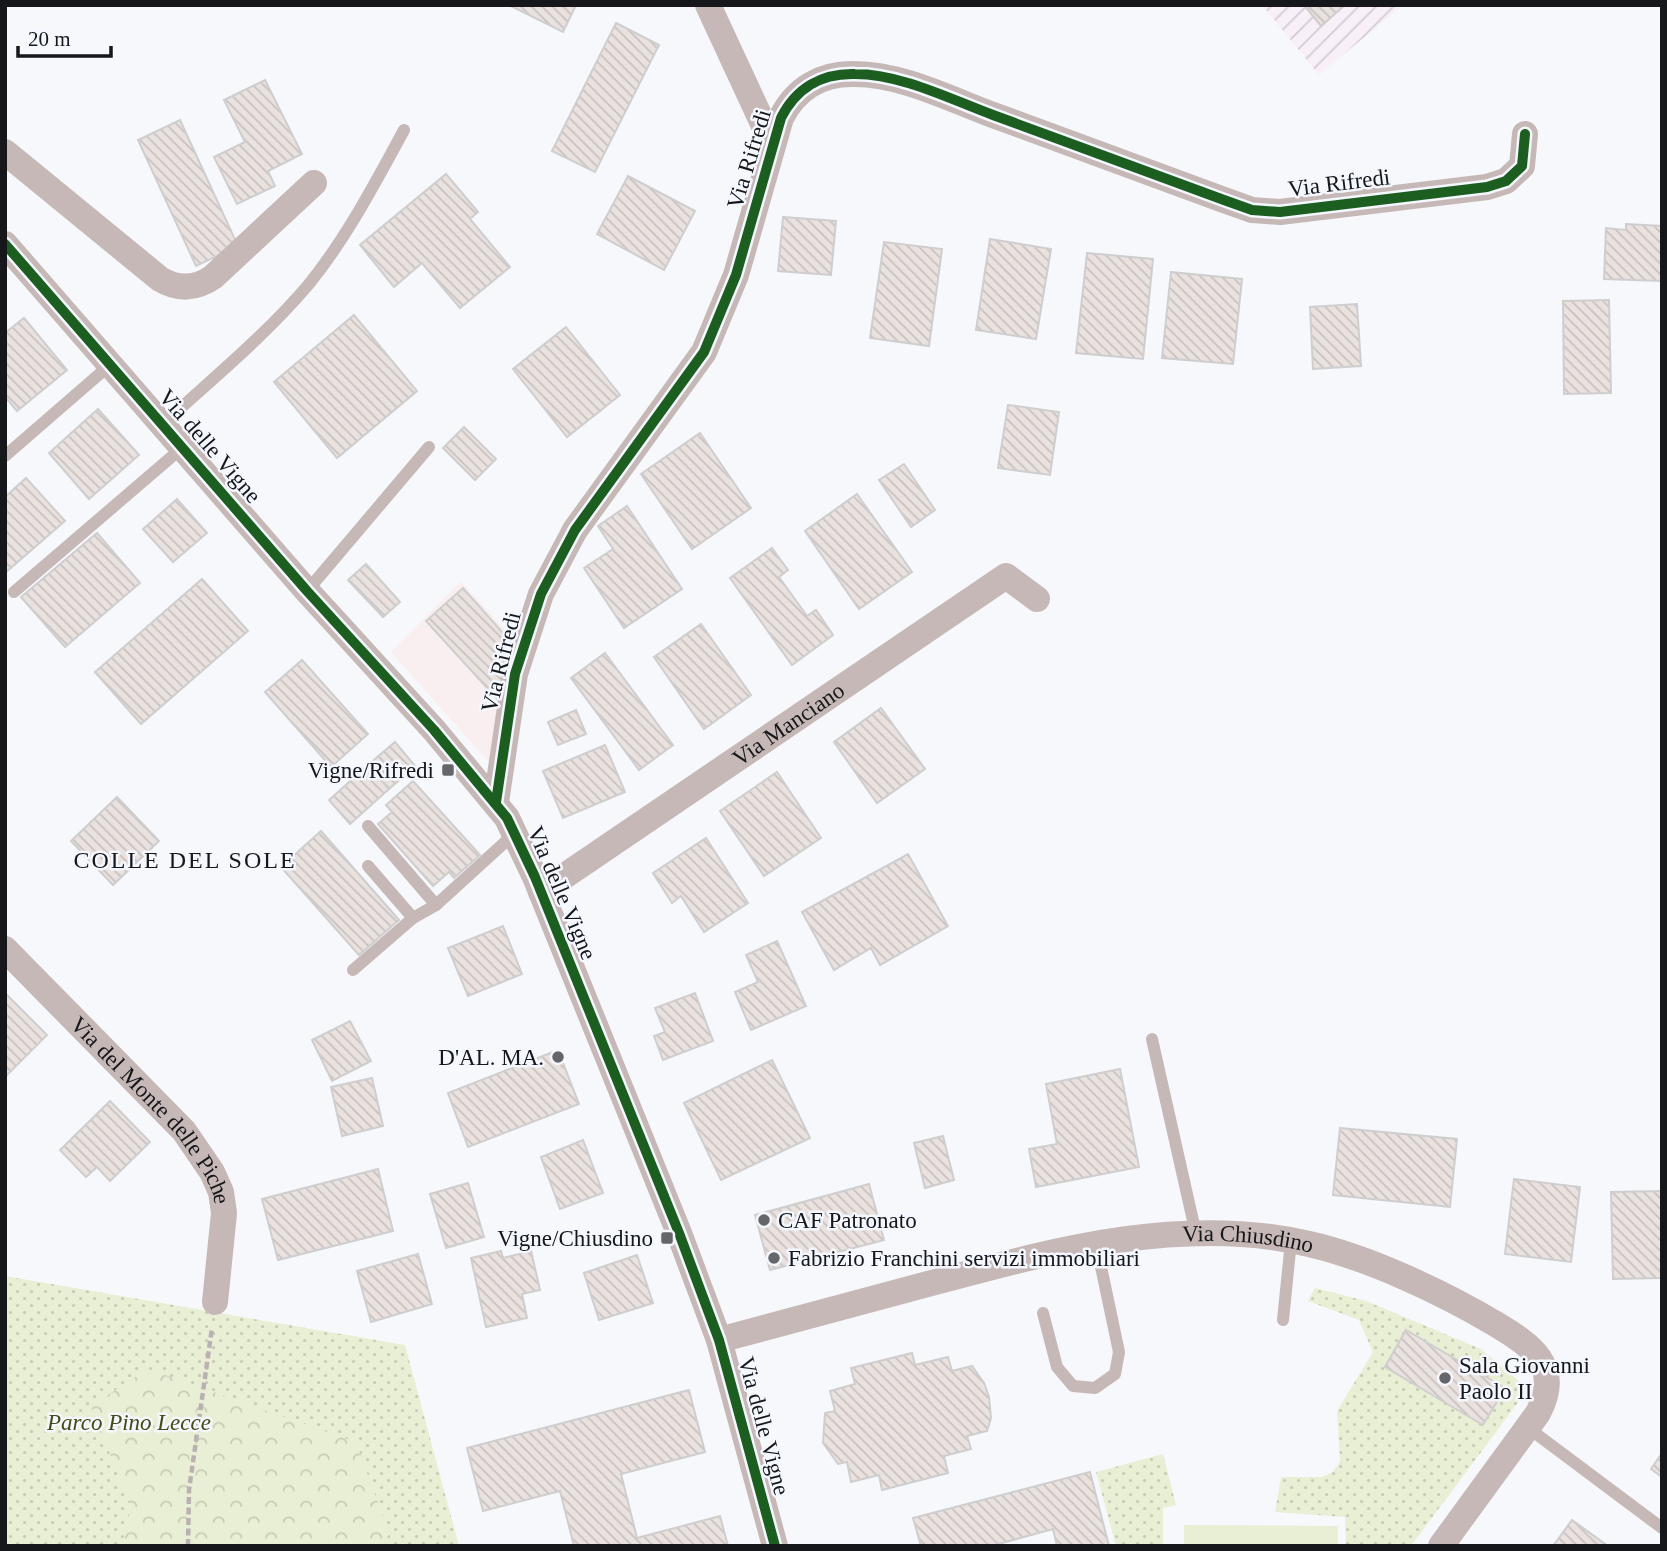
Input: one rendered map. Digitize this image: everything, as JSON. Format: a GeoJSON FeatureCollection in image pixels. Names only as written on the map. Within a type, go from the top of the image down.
{"type":"FeatureCollection","features":[{"type":"Feature","properties":{"kind":"street"},"geometry":{"type":"LineString","coordinates":[[708,5],[772,143]]}},
{"type":"Feature","properties":{"kind":"street","name":"Via Rifredi"},"geometry":{"type":"LineString","coordinates":[[496,802],[515,674],[541,594],[575,530],[704,352],[736,275],[772,143],[786,108],[806,87],[836,75],[869,74],[923,89],[1224,200],[1266,212],[1486,187],[1506,181],[1522,166],[1525,134]]}},
{"type":"Feature","properties":{"kind":"street"},"geometry":{"type":"LineString","coordinates":[[5,152],[160,279],[178,287],[196,286],[213,277],[314,183]]}},
{"type":"Feature","properties":{"kind":"street","name":"Via delle Vigne"},"geometry":{"type":"LineString","coordinates":[[5,244],[307,591],[496,802],[516,833],[679,1233],[719,1340],[775,1546]]}},
{"type":"Feature","properties":{"kind":"street","name":"Via Manciano"},"geometry":{"type":"LineString","coordinates":[[541,892],[1006,576],[1037,599]]}},
{"type":"Feature","properties":{"kind":"street","name":"Via del Monte delle Piche"},"geometry":{"type":"LineString","coordinates":[[5,949],[184,1131],[212,1172],[221,1192],[224,1213],[215,1302]]}},
{"type":"Feature","properties":{"kind":"street","name":"Via Chiusdino"},"geometry":{"type":"LineString","coordinates":[[719,1340],[1033,1256],[1096,1243],[1196,1234],[1291,1241],[1339,1252],[1446,1297],[1501,1327],[1529,1346],[1544,1364],[1548,1388],[1544,1402],[1441,1546]]}},
{"type":"Feature","properties":{"kind":"lane"},"geometry":{"type":"LineString","coordinates":[[163,424],[278,317],[308,284],[348,230],[404,130]]}},
{"type":"Feature","properties":{"kind":"lane"},"geometry":{"type":"LineString","coordinates":[[5,456],[111,364]]}},
{"type":"Feature","properties":{"kind":"lane"},"geometry":{"type":"LineString","coordinates":[[14,592],[183,447]]}},
{"type":"Feature","properties":{"kind":"lane"},"geometry":{"type":"LineString","coordinates":[[307,591],[429,447]]}},
{"type":"Feature","properties":{"kind":"lane"},"geometry":{"type":"LineString","coordinates":[[368,826],[436,905]]}},
{"type":"Feature","properties":{"kind":"lane"},"geometry":{"type":"LineString","coordinates":[[353,970],[413,918],[436,905],[516,833]]}},
{"type":"Feature","properties":{"kind":"lane"},"geometry":{"type":"LineString","coordinates":[[368,866],[413,918]]}},
{"type":"Feature","properties":{"kind":"lane"},"geometry":{"type":"LineString","coordinates":[[1152,1039],[1196,1234]]}},
{"type":"Feature","properties":{"kind":"lane"},"geometry":{"type":"LineString","coordinates":[[1283,1320],[1291,1241]]}},
{"type":"Feature","properties":{"kind":"lane"},"geometry":{"type":"LineString","coordinates":[[1042,1313],[1057,1367],[1073,1386],[1095,1388],[1115,1374],[1119,1352],[1096,1243]]}},
{"type":"Feature","properties":{"kind":"lane"},"geometry":{"type":"LineString","coordinates":[[1527,1427],[1662,1528]]}},
{"type":"Feature","properties":{"kind":"path"},"geometry":{"type":"LineString","coordinates":[[188,1546],[189,1490],[215,1302]]}},
{"type":"Feature","properties":{"kind":"shaded area"},"geometry":{"type":"Polygon","coordinates":[[[1262,5],[1403,5],[1319,75],[1262,5]]]}},
{"type":"Feature","properties":{"kind":"shaded area"},"geometry":{"type":"Polygon","coordinates":[[[461,581],[517,643],[494,768],[391,652],[461,581]]]}},
{"type":"Feature","properties":{"kind":"green space","name":"Parco Pino Lecce"},"geometry":{"type":"Polygon","coordinates":[[[5,1276],[405,1345],[459,1546],[5,1546],[5,1276]]]}},
{"type":"Feature","properties":{"kind":"green space"},"geometry":{"type":"Polygon","coordinates":[[[1315,1288],[1366,1301],[1481,1349],[1528,1389],[1411,1546],[1346,1546],[1345,1517],[1275,1512],[1281,1477],[1322,1477],[1333,1472],[1340,1461],[1337,1411],[1373,1352],[1359,1320],[1308,1301],[1315,1288]]]}},
{"type":"Feature","properties":{"kind":"green space"},"geometry":{"type":"Polygon","coordinates":[[[148,1369],[356,1442],[389,1533],[384,1546],[122,1546],[131,1507],[91,1406],[148,1369]]]}},
{"type":"Feature","properties":{"kind":"green space"},"geometry":{"type":"Polygon","coordinates":[[[1163,1454],[1176,1505],[1163,1508],[1163,1546],[1116,1546],[1096,1472],[1163,1454]]]}},
{"type":"Feature","properties":{"kind":"green space"},"geometry":{"type":"Polygon","coordinates":[[[1184,1525],[1338,1526],[1338,1546],[1184,1546],[1184,1525]]]}},
{"type":"Feature","properties":{"kind":"building"},"geometry":{"type":"Polygon","coordinates":[[[509,5],[576,5],[563,32],[509,5]]]}},
{"type":"Feature","properties":{"kind":"building"},"geometry":{"type":"Polygon","coordinates":[[[1304,5],[1345,5],[1321,26],[1304,5]]]}},
{"type":"Feature","properties":{"kind":"building"},"geometry":{"type":"Polygon","coordinates":[[[616,23],[659,45],[595,172],[552,151],[616,23]]]}},
{"type":"Feature","properties":{"kind":"building"},"geometry":{"type":"Polygon","coordinates":[[[265,80],[302,154],[268,171],[275,186],[237,204],[214,157],[245,142],[224,100],[265,80]]]}},
{"type":"Feature","properties":{"kind":"building"},"geometry":{"type":"Polygon","coordinates":[[[180,120],[238,246],[196,266],[138,140],[180,120]]]}},
{"type":"Feature","properties":{"kind":"building"},"geometry":{"type":"Polygon","coordinates":[[[446,174],[478,212],[470,219],[510,267],[460,308],[422,263],[394,287],[360,245],[446,174]]]}},
{"type":"Feature","properties":{"kind":"building"},"geometry":{"type":"Polygon","coordinates":[[[628,176],[695,211],[664,270],[597,234],[628,176]]]}},
{"type":"Feature","properties":{"kind":"building"},"geometry":{"type":"Polygon","coordinates":[[[783,217],[836,221],[831,275],[778,271],[783,217]]]}},
{"type":"Feature","properties":{"kind":"building"},"geometry":{"type":"Polygon","coordinates":[[[1626,224],[1662,226],[1662,281],[1604,279],[1606,228],[1626,230],[1626,224]]]}},
{"type":"Feature","properties":{"kind":"building"},"geometry":{"type":"Polygon","coordinates":[[[990,239],[1051,249],[1036,339],[976,330],[990,239]]]}},
{"type":"Feature","properties":{"kind":"building"},"geometry":{"type":"Polygon","coordinates":[[[884,242],[942,249],[929,346],[870,338],[884,242]]]}},
{"type":"Feature","properties":{"kind":"building"},"geometry":{"type":"Polygon","coordinates":[[[1087,253],[1153,259],[1143,359],[1076,353],[1087,253]]]}},
{"type":"Feature","properties":{"kind":"building"},"geometry":{"type":"Polygon","coordinates":[[[1171,272],[1242,279],[1233,364],[1162,358],[1171,272]]]}},
{"type":"Feature","properties":{"kind":"building"},"geometry":{"type":"Polygon","coordinates":[[[1609,300],[1611,393],[1564,394],[1563,301],[1609,300]]]}},
{"type":"Feature","properties":{"kind":"building"},"geometry":{"type":"Polygon","coordinates":[[[1357,304],[1361,366],[1313,369],[1310,307],[1357,304]]]}},
{"type":"Feature","properties":{"kind":"building"},"geometry":{"type":"Polygon","coordinates":[[[354,315],[417,391],[337,458],[274,382],[354,315]]]}},
{"type":"Feature","properties":{"kind":"building"},"geometry":{"type":"Polygon","coordinates":[[[24,318],[67,370],[17,411],[5,397],[5,333],[24,318]]]}},
{"type":"Feature","properties":{"kind":"building"},"geometry":{"type":"Polygon","coordinates":[[[566,327],[620,395],[567,437],[513,369],[566,327]]]}},
{"type":"Feature","properties":{"kind":"building"},"geometry":{"type":"Polygon","coordinates":[[[1008,405],[1059,412],[1050,475],[998,468],[1008,405]]]}},
{"type":"Feature","properties":{"kind":"building"},"geometry":{"type":"Polygon","coordinates":[[[98,409],[139,455],[89,499],[49,453],[98,409]]]}},
{"type":"Feature","properties":{"kind":"building"},"geometry":{"type":"Polygon","coordinates":[[[464,427],[496,459],[475,480],[443,448],[464,427]]]}},
{"type":"Feature","properties":{"kind":"building"},"geometry":{"type":"Polygon","coordinates":[[[700,433],[751,508],[692,549],[641,474],[700,433]]]}},
{"type":"Feature","properties":{"kind":"building"},"geometry":{"type":"Polygon","coordinates":[[[904,464],[935,510],[911,527],[879,480],[904,464]]]}},
{"type":"Feature","properties":{"kind":"building"},"geometry":{"type":"Polygon","coordinates":[[[26,478],[65,521],[5,573],[5,497],[26,478]]]}},
{"type":"Feature","properties":{"kind":"building"},"geometry":{"type":"Polygon","coordinates":[[[857,494],[912,572],[859,609],[805,531],[857,494]]]}},
{"type":"Feature","properties":{"kind":"building"},"geometry":{"type":"Polygon","coordinates":[[[177,499],[207,533],[173,562],[143,529],[177,499]]]}},
{"type":"Feature","properties":{"kind":"building"},"geometry":{"type":"Polygon","coordinates":[[[627,506],[682,589],[624,628],[584,568],[613,549],[598,526],[627,506]]]}},
{"type":"Feature","properties":{"kind":"building"},"geometry":{"type":"Polygon","coordinates":[[[97,533],[140,583],[65,647],[21,597],[97,533]]]}},
{"type":"Feature","properties":{"kind":"building"},"geometry":{"type":"Polygon","coordinates":[[[772,548],[788,570],[779,577],[807,616],[816,610],[833,635],[792,665],[730,578],[772,548]]]}},
{"type":"Feature","properties":{"kind":"building"},"geometry":{"type":"Polygon","coordinates":[[[366,564],[400,602],[383,617],[348,580],[366,564]]]}},
{"type":"Feature","properties":{"kind":"building"},"geometry":{"type":"Polygon","coordinates":[[[202,579],[248,631],[141,724],[95,672],[202,579]]]}},
{"type":"Feature","properties":{"kind":"building"},"geometry":{"type":"Polygon","coordinates":[[[463,588],[511,642],[498,700],[426,621],[463,588]]]}},
{"type":"Feature","properties":{"kind":"building"},"geometry":{"type":"Polygon","coordinates":[[[701,624],[751,695],[704,729],[654,657],[701,624]]]}},
{"type":"Feature","properties":{"kind":"building"},"geometry":{"type":"Polygon","coordinates":[[[605,653],[673,745],[639,770],[571,678],[605,653]]]}},
{"type":"Feature","properties":{"kind":"building"},"geometry":{"type":"Polygon","coordinates":[[[302,660],[368,734],[331,767],[265,692],[302,660]]]}},
{"type":"Feature","properties":{"kind":"building"},"geometry":{"type":"Polygon","coordinates":[[[881,708],[925,769],[877,803],[834,742],[881,708]]]}},
{"type":"Feature","properties":{"kind":"building"},"geometry":{"type":"Polygon","coordinates":[[[576,710],[586,734],[558,745],[548,722],[576,710]]]}},
{"type":"Feature","properties":{"kind":"building"},"geometry":{"type":"Polygon","coordinates":[[[395,742],[415,766],[389,789],[368,765],[395,742]]]}},
{"type":"Feature","properties":{"kind":"building"},"geometry":{"type":"Polygon","coordinates":[[[605,745],[625,792],[563,818],[543,771],[605,745]]]}},
{"type":"Feature","properties":{"kind":"building"},"geometry":{"type":"Polygon","coordinates":[[[368,765],[389,789],[350,824],[329,800],[368,765]]]}},
{"type":"Feature","properties":{"kind":"building"},"geometry":{"type":"Polygon","coordinates":[[[777,772],[821,838],[764,876],[720,811],[777,772]]]}},
{"type":"Feature","properties":{"kind":"building"},"geometry":{"type":"Polygon","coordinates":[[[413,781],[480,855],[454,878],[449,872],[433,886],[378,824],[392,812],[386,805],[413,781]]]}},
{"type":"Feature","properties":{"kind":"building"},"geometry":{"type":"Polygon","coordinates":[[[117,797],[159,841],[113,885],[71,841],[117,797]]]}},
{"type":"Feature","properties":{"kind":"building"},"geometry":{"type":"Polygon","coordinates":[[[321,831],[399,920],[359,955],[281,867],[321,831]]]}},
{"type":"Feature","properties":{"kind":"building"},"geometry":{"type":"Polygon","coordinates":[[[706,838],[748,903],[704,932],[681,896],[672,903],[653,873],[706,838]]]}},
{"type":"Feature","properties":{"kind":"building"},"geometry":{"type":"Polygon","coordinates":[[[908,854],[948,926],[880,965],[871,948],[834,970],[802,912],[908,854]]]}},
{"type":"Feature","properties":{"kind":"building"},"geometry":{"type":"Polygon","coordinates":[[[503,926],[522,974],[468,996],[448,948],[503,926]]]}},
{"type":"Feature","properties":{"kind":"building"},"geometry":{"type":"Polygon","coordinates":[[[777,941],[806,1006],[751,1030],[735,992],[758,982],[746,955],[777,941]]]}},
{"type":"Feature","properties":{"kind":"building"},"geometry":{"type":"Polygon","coordinates":[[[5,993],[47,1035],[5,1077],[5,993]]]}},
{"type":"Feature","properties":{"kind":"building"},"geometry":{"type":"Polygon","coordinates":[[[695,993],[713,1041],[663,1060],[654,1036],[665,1032],[655,1008],[695,993]]]}},
{"type":"Feature","properties":{"kind":"building"},"geometry":{"type":"Polygon","coordinates":[[[350,1021],[371,1061],[332,1081],[312,1040],[350,1021]]]}},
{"type":"Feature","properties":{"kind":"building"},"geometry":{"type":"Polygon","coordinates":[[[558,1050],[579,1104],[468,1147],[448,1093],[558,1050]]]}},
{"type":"Feature","properties":{"kind":"building"},"geometry":{"type":"Polygon","coordinates":[[[772,1060],[810,1138],[721,1180],[684,1103],[772,1060]]]}},
{"type":"Feature","properties":{"kind":"building"},"geometry":{"type":"Polygon","coordinates":[[[1120,1069],[1139,1167],[1036,1187],[1029,1149],[1057,1144],[1046,1084],[1120,1069]]]}},
{"type":"Feature","properties":{"kind":"building"},"geometry":{"type":"Polygon","coordinates":[[[372,1078],[383,1126],[342,1136],[331,1087],[372,1078]]]}},
{"type":"Feature","properties":{"kind":"building"},"geometry":{"type":"Polygon","coordinates":[[[110,1101],[150,1142],[110,1181],[97,1167],[86,1177],[60,1150],[110,1101]]]}},
{"type":"Feature","properties":{"kind":"building"},"geometry":{"type":"Polygon","coordinates":[[[1340,1128],[1457,1139],[1450,1207],[1333,1195],[1340,1128]]]}},
{"type":"Feature","properties":{"kind":"building"},"geometry":{"type":"Polygon","coordinates":[[[943,1136],[954,1180],[925,1188],[914,1143],[943,1136]]]}},
{"type":"Feature","properties":{"kind":"building"},"geometry":{"type":"Polygon","coordinates":[[[583,1140],[603,1193],[560,1209],[541,1157],[583,1140]]]}},
{"type":"Feature","properties":{"kind":"building"},"geometry":{"type":"Polygon","coordinates":[[[378,1169],[393,1231],[278,1260],[262,1199],[378,1169]]]}},
{"type":"Feature","properties":{"kind":"building"},"geometry":{"type":"Polygon","coordinates":[[[1514,1179],[1580,1187],[1571,1262],[1505,1254],[1514,1179]]]}},
{"type":"Feature","properties":{"kind":"building"},"geometry":{"type":"Polygon","coordinates":[[[468,1183],[484,1237],[446,1248],[430,1194],[468,1183]]]}},
{"type":"Feature","properties":{"kind":"building"},"geometry":{"type":"Polygon","coordinates":[[[869,1184],[884,1240],[770,1270],[755,1215],[869,1184]]]}},
{"type":"Feature","properties":{"kind":"building"},"geometry":{"type":"Polygon","coordinates":[[[1662,1191],[1662,1278],[1613,1279],[1611,1192],[1662,1191]]]}},
{"type":"Feature","properties":{"kind":"building"},"geometry":{"type":"Polygon","coordinates":[[[501,1251],[503,1258],[531,1251],[540,1290],[522,1294],[527,1318],[486,1327],[471,1258],[501,1251]]]}},
{"type":"Feature","properties":{"kind":"building"},"geometry":{"type":"Polygon","coordinates":[[[418,1254],[432,1304],[371,1322],[357,1271],[418,1254]]]}},
{"type":"Feature","properties":{"kind":"building"},"geometry":{"type":"Polygon","coordinates":[[[637,1255],[653,1303],[599,1320],[584,1273],[637,1255]]]}},
{"type":"Feature","properties":{"kind":"building","name":"Sala Giovanni Paolo II"},"geometry":{"type":"Polygon","coordinates":[[[1406,1330],[1505,1388],[1483,1425],[1385,1367],[1406,1330]]]}},
{"type":"Feature","properties":{"kind":"building"},"geometry":{"type":"Polygon","coordinates":[[[912,1353],[915,1365],[948,1357],[952,1371],[972,1366],[984,1383],[989,1397],[991,1418],[987,1431],[967,1436],[971,1449],[944,1456],[948,1473],[882,1490],[879,1475],[851,1482],[847,1462],[838,1464],[823,1443],[825,1413],[835,1411],[830,1391],[855,1384],[851,1368],[912,1353]]]}},
{"type":"Feature","properties":{"kind":"building"},"geometry":{"type":"Polygon","coordinates":[[[689,1390],[705,1452],[621,1474],[637,1538],[720,1516],[728,1546],[574,1546],[560,1491],[483,1511],[467,1448],[689,1390]]]}},
{"type":"Feature","properties":{"kind":"building"},"geometry":{"type":"Polygon","coordinates":[[[1662,1453],[1662,1477],[1651,1469],[1662,1453]]]}},
{"type":"Feature","properties":{"kind":"building"},"geometry":{"type":"Polygon","coordinates":[[[1090,1472],[1109,1546],[1057,1546],[1053,1529],[991,1546],[921,1546],[913,1518],[1090,1472]]]}},
{"type":"Feature","properties":{"kind":"building"},"geometry":{"type":"Polygon","coordinates":[[[1572,1520],[1608,1546],[1553,1546],[1572,1520]]]}},
{"type":"Feature","properties":{"kind":"cycle path"},"geometry":{"type":"LineString","coordinates":[[496,802],[515,674],[541,594],[575,530],[704,352],[736,275],[781,118],[794,98],[811,84],[843,74],[890,78],[1252,210],[1280,212],[1487,187],[1506,181],[1522,166],[1525,134]]}},
{"type":"Feature","properties":{"kind":"cycle path"},"geometry":{"type":"LineString","coordinates":[[5,244],[307,591],[434,730],[507,818],[535,877],[679,1233],[719,1340],[775,1546]]}},
{"type":"Feature","properties":{"kind":"place","name":"Vigne/Rifredi"},"geometry":{"type":"Point","coordinates":[448,770]}},
{"type":"Feature","properties":{"kind":"place","name":"D'AL. MA."},"geometry":{"type":"Point","coordinates":[558,1057]}},
{"type":"Feature","properties":{"kind":"place","name":"CAF Patronato"},"geometry":{"type":"Point","coordinates":[764,1220]}},
{"type":"Feature","properties":{"kind":"place","name":"Vigne/Chiusdino"},"geometry":{"type":"Point","coordinates":[667,1238]}},
{"type":"Feature","properties":{"kind":"place","name":"Fabrizio Franchini servizi immobiliari"},"geometry":{"type":"Point","coordinates":[774,1258]}},
{"type":"Feature","properties":{"kind":"place","name":"Sala Giovanni Paolo II"},"geometry":{"type":"Point","coordinates":[1445,1378]}},
{"type":"Feature","properties":{"kind":"district","name":"COLLE DEL SOLE"},"geometry":{"type":"Point","coordinates":[185,860]}}]}
